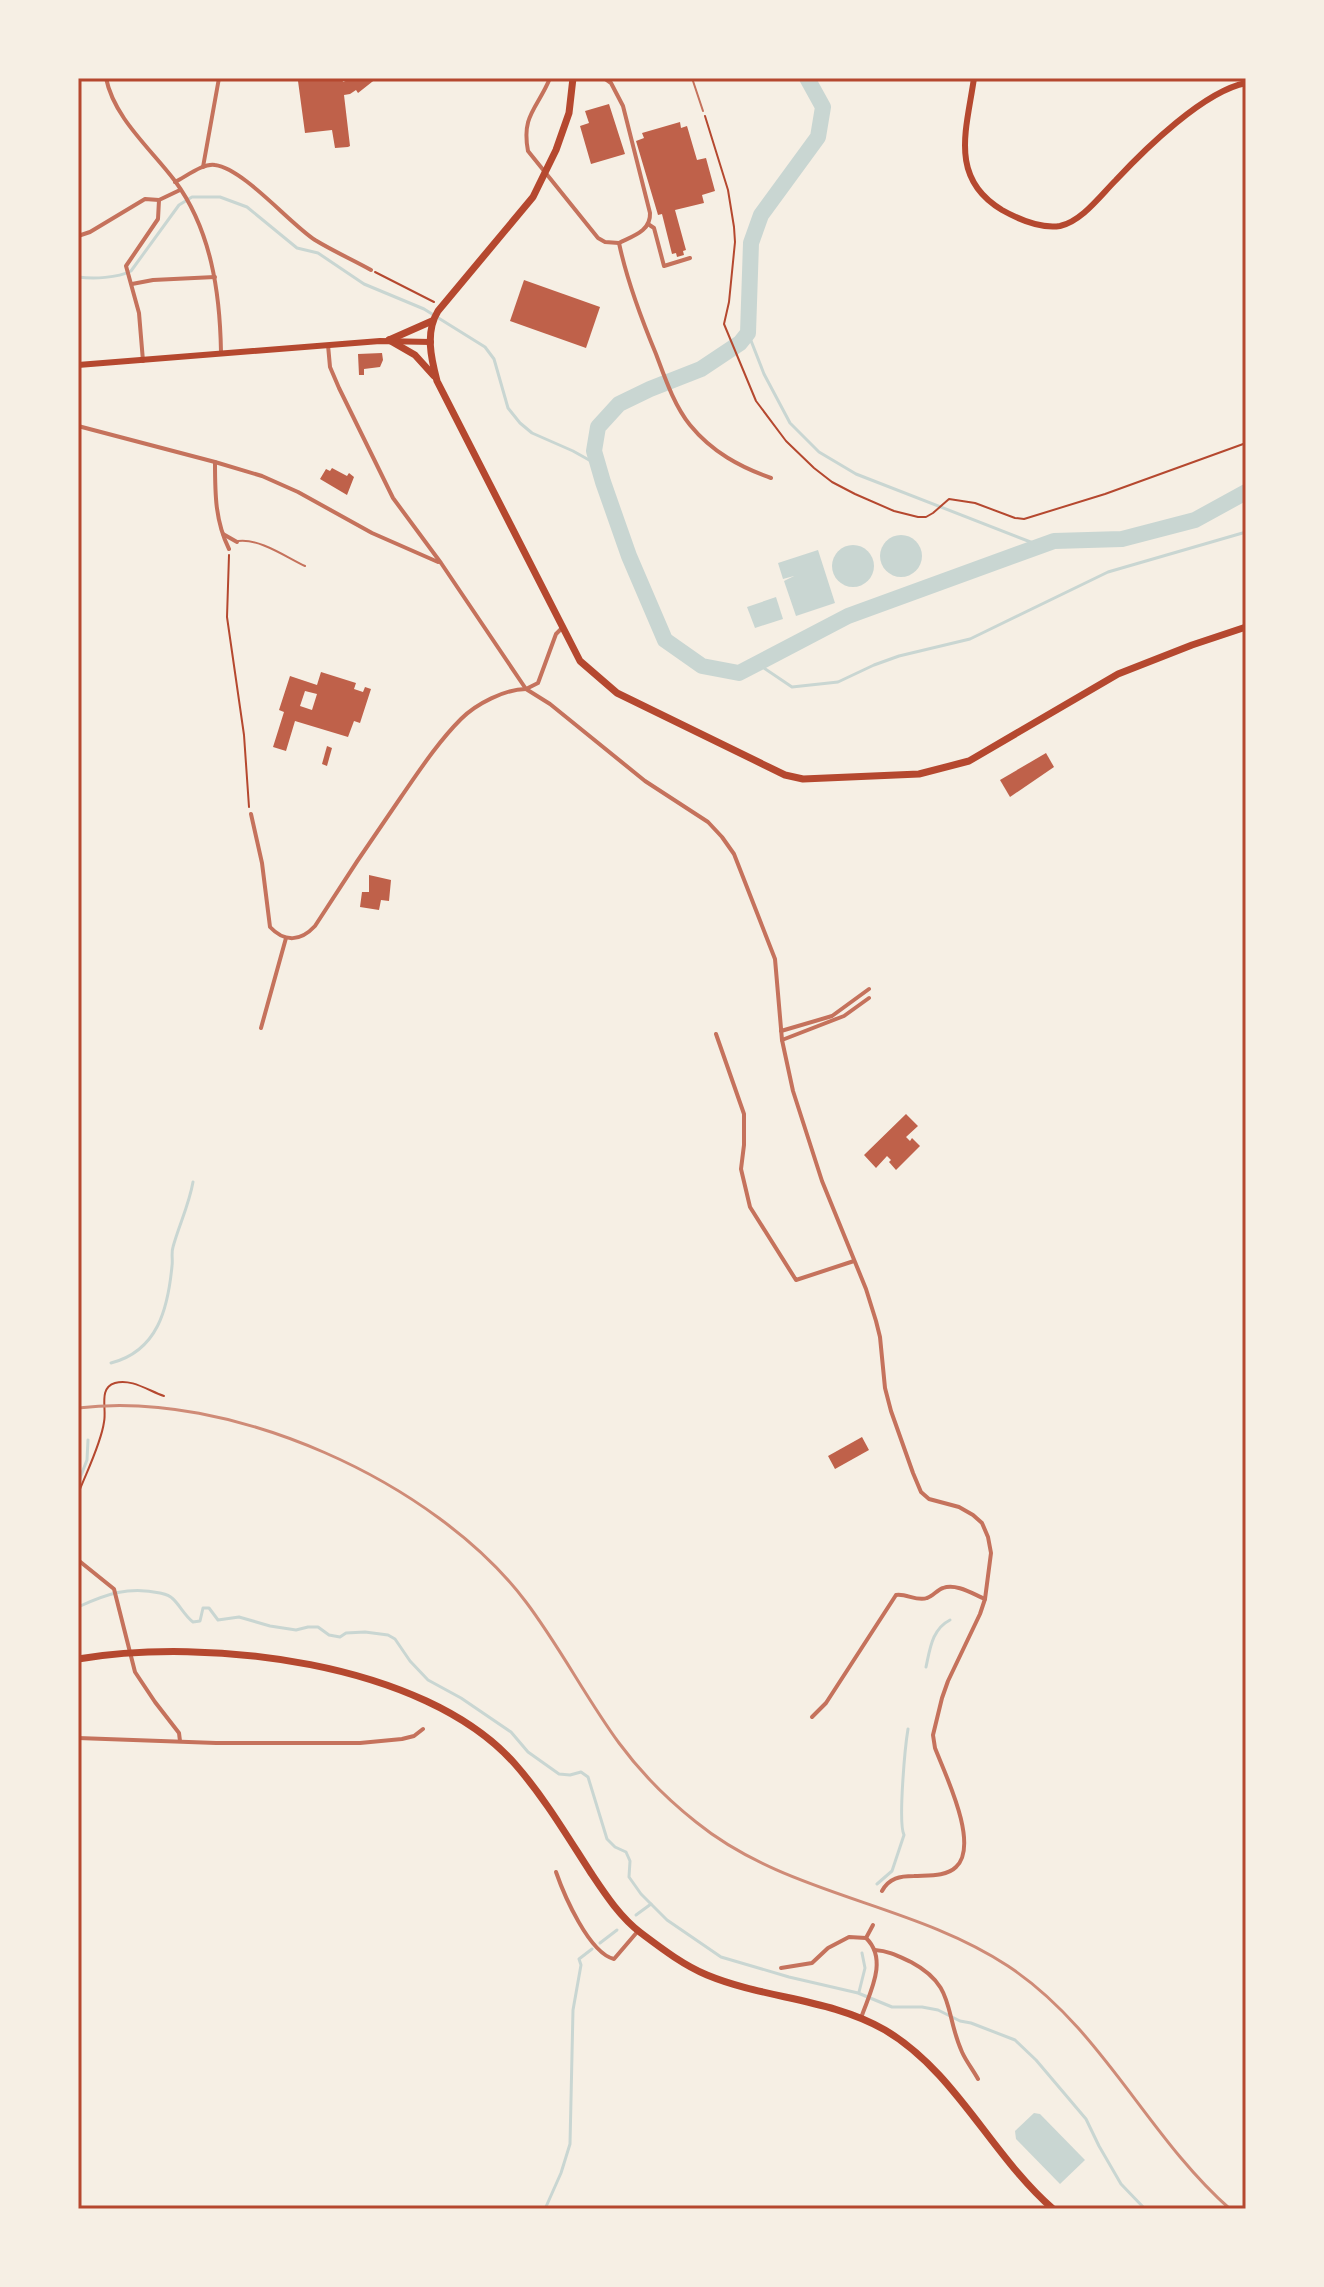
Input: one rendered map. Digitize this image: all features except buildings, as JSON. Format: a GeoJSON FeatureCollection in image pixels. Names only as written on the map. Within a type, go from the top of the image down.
{"type":"FeatureCollection","features":[{"type":"Feature","properties":{"kind":"main road"},"geometry":{"type":"LineString","coordinates":[[437,381],[431,342],[433,320],[533,197],[556,150],[569,113],[573,78]]}},
{"type":"Feature","properties":{"kind":"main road"},"geometry":{"type":"LineString","coordinates":[[974,78],[964,145],[969,175],[1000,209],[1042,226],[1062,226],[1082,214],[1140,155],[1188,115],[1231,86],[1246,83]]}},
{"type":"Feature","properties":{"kind":"main road"},"geometry":{"type":"LineString","coordinates":[[389,340],[433,320]]}},
{"type":"Feature","properties":{"kind":"main road"},"geometry":{"type":"LineString","coordinates":[[78,365],[389,340],[431,342]]}},
{"type":"Feature","properties":{"kind":"main road"},"geometry":{"type":"LineString","coordinates":[[389,340],[415,355],[437,381],[580,661],[617,693],[785,775],[803,779],[919,774],[969,761],[1118,674],[1246,627]]}},
{"type":"Feature","properties":{"kind":"main road"},"geometry":{"type":"LineString","coordinates":[[78,1659],[131,1653],[254,1656],[318,1666],[404,1691],[434,1705],[464,1722],[515,1763],[607,1896],[638,1931],[705,1974],[826,2005],[861,2018],[896,2037],[918,2054],[953,2091],[1009,2165],[1053,2209]]}},
{"type":"Feature","properties":{"kind":"street"},"geometry":{"type":"LineString","coordinates":[[106,78],[115,105],[175,182],[197,220],[210,252],[215,277],[221,352]]}},
{"type":"Feature","properties":{"kind":"street"},"geometry":{"type":"LineString","coordinates":[[203,167],[219,78]]}},
{"type":"Feature","properties":{"kind":"street"},"geometry":{"type":"LineString","coordinates":[[550,78],[526,123],[528,151],[598,238],[619,243],[645,230],[650,213],[623,106],[611,83],[604,78]]}},
{"type":"Feature","properties":{"kind":"street"},"geometry":{"type":"LineString","coordinates":[[175,182],[209,165],[229,169],[315,240],[371,270]]}},
{"type":"Feature","properties":{"kind":"street"},"geometry":{"type":"LineString","coordinates":[[78,236],[145,199],[159,200],[182,193]]}},
{"type":"Feature","properties":{"kind":"street"},"geometry":{"type":"LineString","coordinates":[[143,361],[139,313],[126,266],[158,219],[159,200]]}},
{"type":"Feature","properties":{"kind":"street"},"geometry":{"type":"LineString","coordinates":[[648,224],[654,228],[664,266],[690,258]]}},
{"type":"Feature","properties":{"kind":"street"},"geometry":{"type":"LineString","coordinates":[[619,243],[644,324],[673,396],[693,429],[723,457],[771,478]]}},
{"type":"Feature","properties":{"kind":"street"},"geometry":{"type":"LineString","coordinates":[[131,282],[215,277]]}},
{"type":"Feature","properties":{"kind":"street"},"geometry":{"type":"LineString","coordinates":[[328,345],[330,367],[393,498],[526,689],[550,704],[645,781],[708,822],[734,854],[775,959],[782,1040],[807,1139],[866,1289],[880,1337],[883,1376],[891,1411],[921,1492],[929,1499],[959,1507],[973,1515],[982,1523],[988,1537],[991,1553],[985,1599],[948,1681],[933,1735],[964,1827],[962,1859],[955,1869],[941,1874],[899,1876],[885,1884],[882,1891]]}},
{"type":"Feature","properties":{"kind":"street"},"geometry":{"type":"LineString","coordinates":[[78,426],[215,462],[281,484],[372,533],[441,563]]}},
{"type":"Feature","properties":{"kind":"street"},"geometry":{"type":"LineString","coordinates":[[215,462],[217,513],[221,533],[229,549]]}},
{"type":"Feature","properties":{"kind":"street"},"geometry":{"type":"LineString","coordinates":[[221,533],[237,542]]}},
{"type":"Feature","properties":{"kind":"street"},"geometry":{"type":"LineString","coordinates":[[251,814],[262,863],[268,919],[273,931],[286,938],[299,938],[315,926],[410,784],[460,719],[513,689],[526,689],[538,683],[553,641],[562,627]]}},
{"type":"Feature","properties":{"kind":"street"},"geometry":{"type":"LineString","coordinates":[[261,1028],[286,938]]}},
{"type":"Feature","properties":{"kind":"street"},"geometry":{"type":"LineString","coordinates":[[781,1031],[832,1016],[869,989]]}},
{"type":"Feature","properties":{"kind":"street"},"geometry":{"type":"LineString","coordinates":[[260,997],[269,991]]}},
{"type":"Feature","properties":{"kind":"street"},"geometry":{"type":"LineString","coordinates":[[782,1040],[844,1016],[869,998]]}},
{"type":"Feature","properties":{"kind":"street"},"geometry":{"type":"LineString","coordinates":[[716,1034],[744,1114],[741,1169],[750,1207],[796,1280],[854,1261]]}},
{"type":"Feature","properties":{"kind":"street"},"geometry":{"type":"LineString","coordinates":[[78,1560],[114,1589],[135,1672],[179,1733],[180,1741]]}},
{"type":"Feature","properties":{"kind":"street"},"geometry":{"type":"LineString","coordinates":[[812,1717],[826,1703],[896,1595],[902,1593],[926,1599],[941,1588],[951,1586],[985,1599]]}},
{"type":"Feature","properties":{"kind":"street"},"geometry":{"type":"LineString","coordinates":[[78,1738],[216,1743],[360,1743],[402,1739],[414,1736],[423,1729]]}},
{"type":"Feature","properties":{"kind":"street"},"geometry":{"type":"LineString","coordinates":[[556,1872],[576,1918],[599,1951],[607,1957],[614,1959],[638,1931]]}},
{"type":"Feature","properties":{"kind":"street"},"geometry":{"type":"LineString","coordinates":[[866,1938],[873,1925]]}},
{"type":"Feature","properties":{"kind":"street"},"geometry":{"type":"LineString","coordinates":[[781,1968],[812,1963],[828,1948],[849,1937],[866,1938],[875,1950],[877,1965],[861,2018]]}},
{"type":"Feature","properties":{"kind":"street"},"geometry":{"type":"LineString","coordinates":[[875,1950],[888,1951],[935,1977],[947,1999],[963,2055],[978,2079]]}},
{"type":"Feature","properties":{"kind":"lane"},"geometry":{"type":"LineString","coordinates":[[692,78],[703,111]]}},
{"type":"Feature","properties":{"kind":"lane"},"geometry":{"type":"LineString","coordinates":[[237,542],[242,540],[258,544],[305,566]]}},
{"type":"Feature","properties":{"kind":"path"},"geometry":{"type":"LineString","coordinates":[[703,111],[728,190],[734,227],[735,242],[724,317],[726,331],[756,401],[786,441],[823,475],[855,494],[894,511],[918,517],[933,513],[949,499],[975,503],[1015,518],[1033,517],[1246,443]]}},
{"type":"Feature","properties":{"kind":"path"},"geometry":{"type":"LineString","coordinates":[[371,270],[440,308]]}},
{"type":"Feature","properties":{"kind":"path"},"geometry":{"type":"LineString","coordinates":[[229,549],[227,617],[244,735],[251,814]]}},
{"type":"Feature","properties":{"kind":"path"},"geometry":{"type":"LineString","coordinates":[[78,1494],[104,1423],[107,1387],[116,1382],[133,1383],[164,1396]]}},
{"type":"Feature","properties":{"kind":"shaded area"},"geometry":{"type":"Polygon","coordinates":[[[901,535],[916,541],[922,556],[916,571],[901,577],[886,571],[880,556],[886,541],[901,535]]]}},
{"type":"Feature","properties":{"kind":"shaded area"},"geometry":{"type":"Polygon","coordinates":[[[853,545],[868,551],[874,566],[868,581],[853,587],[838,581],[832,566],[838,551],[853,545]]]}},
{"type":"Feature","properties":{"kind":"shaded area"},"geometry":{"type":"Polygon","coordinates":[[[818,550],[835,603],[796,616],[784,581],[794,576],[783,579],[778,563],[818,550]]]}},
{"type":"Feature","properties":{"kind":"shaded area"},"geometry":{"type":"Polygon","coordinates":[[[776,597],[783,619],[755,628],[747,607],[776,597]]]}},
{"type":"Feature","properties":{"kind":"shaded area"},"geometry":{"type":"Polygon","coordinates":[[[1034,2113],[1040,2114],[1085,2160],[1060,2184],[1016,2139],[1015,2131],[1034,2113]]]}},
{"type":"Feature","properties":{"kind":"waterway"},"geometry":{"type":"LineString","coordinates":[[807,78],[823,107],[818,137],[761,215],[751,243],[748,333],[740,343],[701,369],[619,404],[598,427],[594,451],[603,482],[629,556],[665,640],[702,666],[739,673],[848,616],[1054,541],[1122,539],[1195,520],[1246,492]]}},
{"type":"Feature","properties":{"kind":"waterway"},"geometry":{"type":"LineString","coordinates":[[78,277],[105,277],[131,271],[179,205],[192,197],[220,197],[247,207],[297,248],[318,253],[364,284],[424,309],[485,347],[494,359],[508,408],[520,423],[532,433],[598,465]]}},
{"type":"Feature","properties":{"kind":"waterway"},"geometry":{"type":"LineString","coordinates":[[748,333],[764,374],[790,423],[819,452],[856,474],[1041,546]]}},
{"type":"Feature","properties":{"kind":"waterway"},"geometry":{"type":"LineString","coordinates":[[758,664],[792,687],[838,682],[899,656],[970,639],[1108,572],[1246,532]]}},
{"type":"Feature","properties":{"kind":"waterway"},"geometry":{"type":"LineString","coordinates":[[111,1363],[140,1349],[158,1326],[167,1297],[172,1249],[193,1182]]}},
{"type":"Feature","properties":{"kind":"waterway"},"geometry":{"type":"LineString","coordinates":[[78,1483],[87,1460],[88,1440]]}},
{"type":"Feature","properties":{"kind":"waterway"},"geometry":{"type":"LineString","coordinates":[[78,1607],[118,1592],[138,1590],[171,1597],[193,1622],[200,1621],[203,1608],[209,1608],[218,1620],[239,1617],[296,1630],[318,1627],[329,1635],[340,1637],[346,1633],[365,1632],[388,1635],[395,1639],[428,1680],[511,1732],[528,1752],[559,1774],[581,1772],[588,1777],[607,1839],[626,1852],[630,1861],[629,1877],[667,1920],[721,1957],[858,1993],[892,2007],[938,2010],[1015,2040],[1086,2119],[1121,2184],[1145,2209]]}},
{"type":"Feature","properties":{"kind":"waterway"},"geometry":{"type":"LineString","coordinates":[[926,1667],[936,1634],[950,1620]]}},
{"type":"Feature","properties":{"kind":"waterway"},"geometry":{"type":"LineString","coordinates":[[877,1884],[892,1871],[904,1835],[902,1801],[908,1729]]}},
{"type":"Feature","properties":{"kind":"waterway"},"geometry":{"type":"LineString","coordinates":[[636,1915],[651,1904]]}},
{"type":"Feature","properties":{"kind":"waterway"},"geometry":{"type":"LineString","coordinates":[[600,1943],[617,1930]]}},
{"type":"Feature","properties":{"kind":"waterway"},"geometry":{"type":"LineString","coordinates":[[545,2209],[570,2144],[573,2010],[581,1965],[579,1959],[592,1949]]}},
{"type":"Feature","properties":{"kind":"waterway"},"geometry":{"type":"LineString","coordinates":[[859,1992],[865,1968],[862,1953]]}},
{"type":"Feature","properties":{"kind":"railway"},"geometry":{"type":"LineString","coordinates":[[78,1408],[137,1406],[199,1413],[262,1429],[324,1452],[384,1482],[439,1518],[487,1558],[526,1602],[619,1743],[645,1775],[675,1804],[732,1847],[770,1867],[931,1927],[970,1944],[1008,1966],[1041,1991],[1071,2020],[1200,2180],[1230,2209]]}}]}
